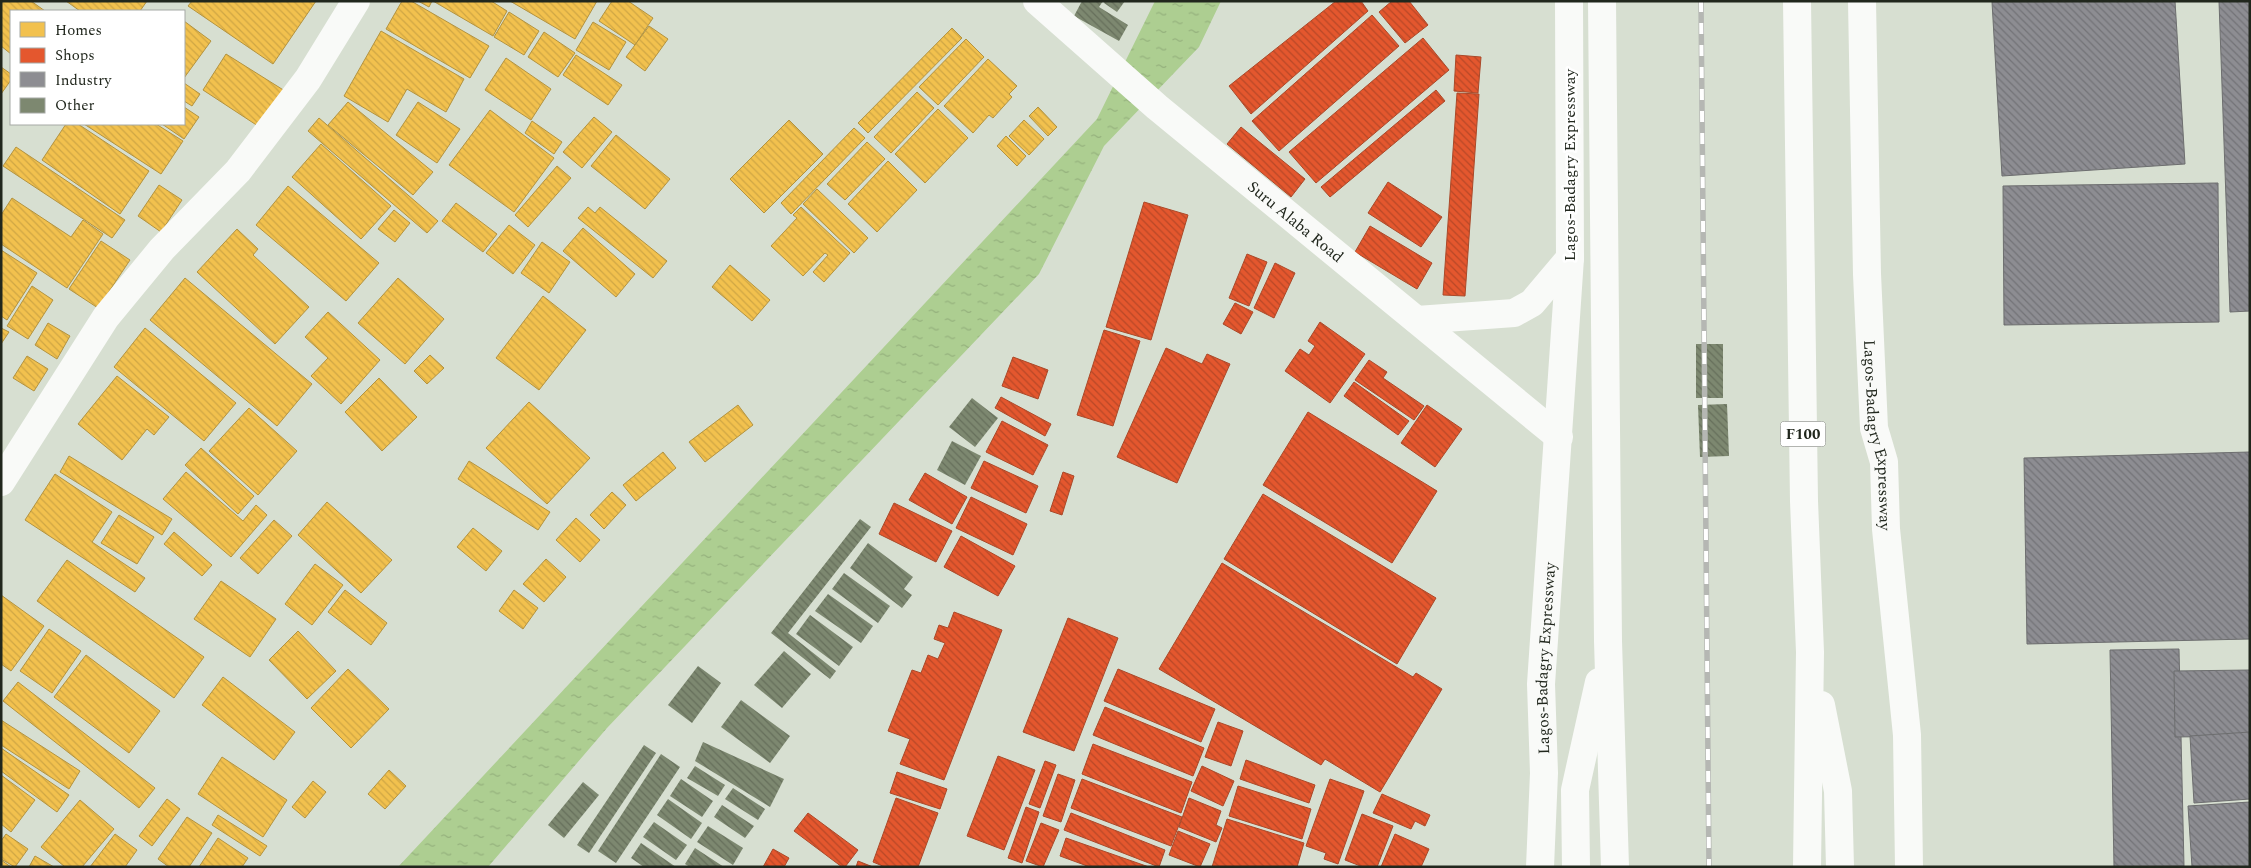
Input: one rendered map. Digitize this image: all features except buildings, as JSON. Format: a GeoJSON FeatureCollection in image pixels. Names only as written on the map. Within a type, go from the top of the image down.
{"type":"FeatureCollection","features":[{"type":"Feature","properties":{"kind":"main road"},"geometry":{"type":"LineString","coordinates":[[1,482],[106,317],[162,249],[238,171],[308,79],[356,1]]}},
{"type":"Feature","properties":{"kind":"main road","name":"Suru Alaba Road"},"geometry":{"type":"LineString","coordinates":[[1037,1],[1156,107],[1559,437]]}},
{"type":"Feature","properties":{"kind":"main road","name":"Lagos-Badagry Expressway"},"geometry":{"type":"LineString","coordinates":[[1540,867],[1544,773],[1541,684],[1570,258],[1568,1]]}},
{"type":"Feature","properties":{"kind":"main road","name":"Lagos-Badagry Expressway"},"geometry":{"type":"LineString","coordinates":[[1602,1],[1608,641],[1615,867]]}},
{"type":"Feature","properties":{"kind":"main road","name":"F100"},"geometry":{"type":"LineString","coordinates":[[1797,1],[1804,501],[1810,652],[1807,867]]}},
{"type":"Feature","properties":{"kind":"main road","name":"Lagos-Badagry Expressway"},"geometry":{"type":"LineString","coordinates":[[1862,1],[1867,274],[1874,428],[1884,462],[1886,529],[1908,735],[1910,867]]}},
{"type":"Feature","properties":{"kind":"main road"},"geometry":{"type":"LineString","coordinates":[[1417,320],[1514,313],[1532,303],[1570,258]]}},
{"type":"Feature","properties":{"kind":"main road"},"geometry":{"type":"LineString","coordinates":[[1576,867],[1575,790],[1608,641]]}},
{"type":"Feature","properties":{"kind":"main road"},"geometry":{"type":"LineString","coordinates":[[1810,652],[1838,791],[1840,867]]}},
{"type":"Feature","properties":{"kind":"water"},"geometry":{"type":"Polygon","coordinates":[[[1155,1],[1221,1],[1199,47],[1104,146],[1039,274],[607,728],[488,867],[398,867],[1097,119],[1155,1]]]}},
{"type":"Feature","properties":{"kind":"railway"},"geometry":{"type":"LineString","coordinates":[[1701,1],[1709,867]]}}]}
